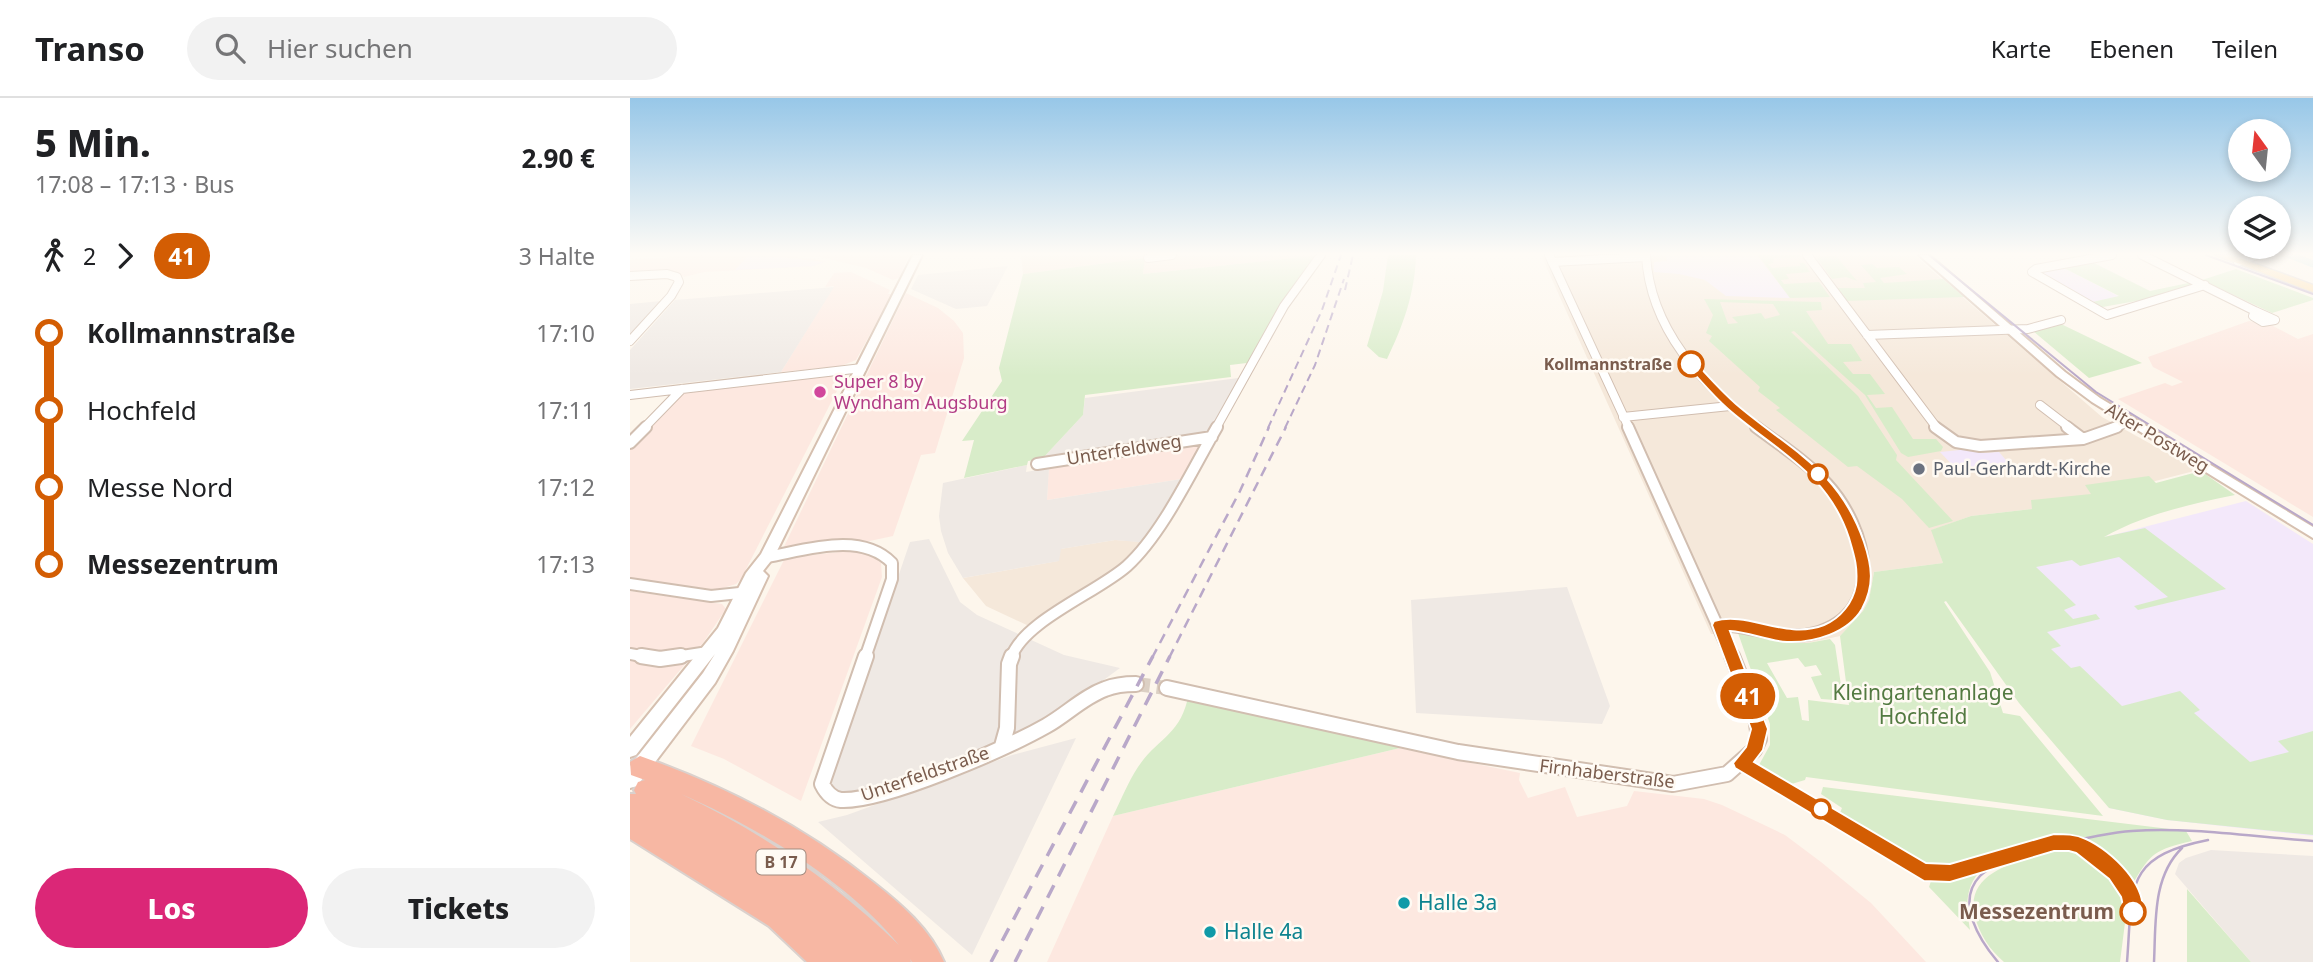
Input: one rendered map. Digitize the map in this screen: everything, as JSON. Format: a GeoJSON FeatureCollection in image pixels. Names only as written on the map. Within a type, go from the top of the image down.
{"type":"FeatureCollection","features":[{"type":"Feature","properties":{"kind":"highway"},"geometry":{"type":"LineString","coordinates":[[635,782],[829,962]]}},
{"type":"Feature","properties":{"kind":"highway"},"geometry":{"type":"LineString","coordinates":[[635,782],[712,796],[804,846],[901,925],[929,962]]}},
{"type":"Feature","properties":{"kind":"highway","name":"B 17"},"geometry":{"type":"LineString","coordinates":[[635,782],[701,836],[766,877],[808,909],[862,962]]}},
{"type":"Feature","properties":{"kind":"highway","name":"B 17"},"geometry":{"type":"LineString","coordinates":[[635,782],[737,834],[781,862],[824,894],[896,962]]}},
{"type":"Feature","properties":{"kind":"main road"},"geometry":{"type":"LineString","coordinates":[[635,782],[726,651],[749,592],[753,573],[767,557],[899,295]]}},
{"type":"Feature","properties":{"kind":"main road","name":"Alter Postweg"},"geometry":{"type":"LineString","coordinates":[[1970,295],[2079,388],[2313,533]]}},
{"type":"Feature","properties":{"kind":"main road"},"geometry":{"type":"LineString","coordinates":[[635,782],[708,652],[749,592]]}},
{"type":"Feature","properties":{"kind":"street"},"geometry":{"type":"LineString","coordinates":[[630,341],[671,295]]}},
{"type":"Feature","properties":{"kind":"street","name":"Unterfeldstraße"},"geometry":{"type":"LineString","coordinates":[[767,557],[844,546],[866,546],[880,550],[892,563],[892,579],[822,784],[830,795],[843,800],[867,796],[1002,746],[1007,728],[1009,664],[1015,646],[1028,633],[1117,573],[1138,555],[1163,522],[1292,295]]}},
{"type":"Feature","properties":{"kind":"street","name":"Firnhaberstraße"},"geometry":{"type":"LineString","coordinates":[[1167,688],[1458,752],[1673,784],[1727,774],[1754,750],[1759,739],[1756,716],[1720,625],[1567,295]]}},
{"type":"Feature","properties":{"kind":"street"},"geometry":{"type":"LineString","coordinates":[[1652,295],[1669,334],[1695,369],[1731,405],[1805,462],[1837,497],[1857,538],[1864,562],[1866,578],[1859,600],[1850,615],[1826,631],[1787,636],[1744,626],[1720,625]]}},
{"type":"Feature","properties":{"kind":"street"},"geometry":{"type":"LineString","coordinates":[[1837,295],[1935,427],[1948,439],[1980,446],[2083,439],[2130,422]]}},
{"type":"Feature","properties":{"kind":"street"},"geometry":{"type":"LineString","coordinates":[[2071,295],[2107,314],[2127,311],[2174,295]]}},
{"type":"Feature","properties":{"kind":"street"},"geometry":{"type":"LineString","coordinates":[[2225,295],[2255,311]]}},
{"type":"Feature","properties":{"kind":"street"},"geometry":{"type":"LineString","coordinates":[[1867,335],[2011,330],[2061,320]]}},
{"type":"Feature","properties":{"kind":"street"},"geometry":{"type":"LineString","coordinates":[[630,394],[862,368]]}},
{"type":"Feature","properties":{"kind":"street"},"geometry":{"type":"LineString","coordinates":[[630,443],[682,389]]}},
{"type":"Feature","properties":{"kind":"street"},"geometry":{"type":"LineString","coordinates":[[1623,417],[1731,405]]}},
{"type":"Feature","properties":{"kind":"street"},"geometry":{"type":"LineString","coordinates":[[2040,405],[2083,439]]}},
{"type":"Feature","properties":{"kind":"street","name":"Unterfeldweg"},"geometry":{"type":"LineString","coordinates":[[1037,464],[1212,437]]}},
{"type":"Feature","properties":{"kind":"street"},"geometry":{"type":"LineString","coordinates":[[630,584],[711,596],[749,592]]}},
{"type":"Feature","properties":{"kind":"street"},"geometry":{"type":"LineString","coordinates":[[630,654],[660,659],[708,652]]}},
{"type":"Feature","properties":{"kind":"street"},"geometry":{"type":"LineString","coordinates":[[1002,746],[1046,726],[1099,691],[1113,685],[1136,684]]}},
{"type":"Feature","properties":{"kind":"shaded area"},"geometry":{"type":"Polygon","coordinates":[[[732,295],[829,295],[781,372],[630,389],[630,350],[675,300],[732,295]]]}},
{"type":"Feature","properties":{"kind":"shaded area"},"geometry":{"type":"Polygon","coordinates":[[[828,295],[891,295],[856,360],[841,366],[781,372],[828,295]]]}},
{"type":"Feature","properties":{"kind":"shaded area"},"geometry":{"type":"Polygon","coordinates":[[[905,295],[911,295],[938,308],[954,321],[963,333],[964,358],[935,453],[921,455],[893,536],[780,555],[905,295]]]}},
{"type":"Feature","properties":{"kind":"shaded area"},"geometry":{"type":"Polygon","coordinates":[[[925,295],[993,295],[987,306],[956,309],[925,295]]]}},
{"type":"Feature","properties":{"kind":"shaded area"},"geometry":{"type":"Polygon","coordinates":[[[1559,295],[1961,295],[2102,417],[2198,470],[2097,496],[2032,509],[1971,516],[1932,530],[1943,563],[1874,572],[1869,600],[1863,611],[1840,636],[1808,643],[1768,640],[1743,633],[1711,634],[1559,295]]]}},
{"type":"Feature","properties":{"kind":"shaded area"},"geometry":{"type":"Polygon","coordinates":[[[1788,295],[1790,298],[1726,296],[1788,295]]]}},
{"type":"Feature","properties":{"kind":"shaded area"},"geometry":{"type":"Polygon","coordinates":[[[2074,295],[2120,297],[2088,303],[2074,295]]]}},
{"type":"Feature","properties":{"kind":"shaded area"},"geometry":{"type":"Polygon","coordinates":[[[661,301],[630,336],[630,304],[661,301]]]}},
{"type":"Feature","properties":{"kind":"shaded area"},"geometry":{"type":"Polygon","coordinates":[[[2249,321],[2271,325],[2298,339],[2313,334],[2313,517],[2118,399],[2165,383],[2172,386],[2183,382],[2153,367],[2148,357],[2249,321]]]}},
{"type":"Feature","properties":{"kind":"shaded area"},"geometry":{"type":"Polygon","coordinates":[[[846,373],[741,579],[736,584],[717,590],[630,578],[630,448],[682,392],[846,373]]]}},
{"type":"Feature","properties":{"kind":"shaded area"},"geometry":{"type":"Polygon","coordinates":[[[1246,377],[1212,437],[1042,459],[1083,415],[1085,398],[1246,377]]]}},
{"type":"Feature","properties":{"kind":"shaded area"},"geometry":{"type":"Polygon","coordinates":[[[1212,437],[1188,478],[1047,500],[1049,462],[1212,437]]]}},
{"type":"Feature","properties":{"kind":"shaded area"},"geometry":{"type":"Polygon","coordinates":[[[1970,449],[1983,453],[1999,452],[2013,468],[1960,473],[1940,452],[1970,449]]]}},
{"type":"Feature","properties":{"kind":"shaded area"},"geometry":{"type":"Polygon","coordinates":[[[1027,465],[1026,472],[1049,468],[1047,500],[1188,478],[1149,543],[1115,540],[1061,549],[1059,561],[963,578],[948,553],[941,531],[939,516],[943,483],[1027,465]]]}},
{"type":"Feature","properties":{"kind":"shaded area"},"geometry":{"type":"Polygon","coordinates":[[[2246,501],[2313,544],[2313,836],[2167,820],[2109,808],[2014,560],[2246,501]]]}},
{"type":"Feature","properties":{"kind":"shaded area"},"geometry":{"type":"Polygon","coordinates":[[[929,539],[960,602],[977,615],[1064,655],[1120,668],[1045,723],[979,751],[868,792],[840,793],[828,782],[910,542],[929,539]]]}},
{"type":"Feature","properties":{"kind":"shaded area"},"geometry":{"type":"Polygon","coordinates":[[[1115,540],[1144,542],[1123,565],[1058,604],[1029,626],[986,606],[963,578],[1058,561],[1060,549],[1115,540]]]}},
{"type":"Feature","properties":{"kind":"shaded area"},"geometry":{"type":"Polygon","coordinates":[[[857,550],[872,555],[881,563],[882,577],[801,801],[724,759],[691,746],[785,558],[857,550]]]}},
{"type":"Feature","properties":{"kind":"shaded area"},"geometry":{"type":"Polygon","coordinates":[[[1567,587],[1610,706],[1602,724],[1416,713],[1411,600],[1567,587]]]}},
{"type":"Feature","properties":{"kind":"shaded area"},"geometry":{"type":"Polygon","coordinates":[[[630,591],[722,604],[726,609],[703,643],[630,729],[630,591]]]}},
{"type":"Feature","properties":{"kind":"shaded area"},"geometry":{"type":"Polygon","coordinates":[[[1076,738],[972,955],[818,822],[847,815],[1012,755],[1076,738]]]}},
{"type":"Feature","properties":{"kind":"shaded area"},"geometry":{"type":"Polygon","coordinates":[[[1400,748],[1520,773],[1519,780],[1528,798],[1565,787],[1577,817],[1627,806],[1634,791],[1704,799],[1722,805],[1785,835],[1821,862],[1871,903],[1926,962],[1047,962],[1113,816],[1400,748]]]}},
{"type":"Feature","properties":{"kind":"shaded area"},"geometry":{"type":"Polygon","coordinates":[[[2211,850],[2313,856],[2313,962],[2251,962],[2175,874],[2179,863],[2186,858],[2211,850]]]}},
{"type":"Feature","properties":{"kind":"green space"},"geometry":{"type":"Polygon","coordinates":[[[1018,295],[1296,295],[1255,362],[1230,365],[1231,377],[1085,395],[1083,415],[1042,459],[1028,461],[1027,465],[964,478],[974,440],[962,441],[1002,381],[999,368],[1018,295]]]}},
{"type":"Feature","properties":{"kind":"green space"},"geometry":{"type":"Polygon","coordinates":[[[1382,295],[1410,295],[1387,359],[1379,357],[1367,346],[1382,295]]]}},
{"type":"Feature","properties":{"kind":"green space"},"geometry":{"type":"Polygon","coordinates":[[[1788,295],[1830,297],[1790,298],[1788,295]]]}},
{"type":"Feature","properties":{"kind":"green space"},"geometry":{"type":"Polygon","coordinates":[[[1842,295],[1964,297],[1846,301],[1842,295]]]}},
{"type":"Feature","properties":{"kind":"green space"},"geometry":{"type":"Polygon","coordinates":[[[2161,295],[2097,308],[2088,303],[2119,296],[2161,295]]]}},
{"type":"Feature","properties":{"kind":"green space"},"geometry":{"type":"Polygon","coordinates":[[[2234,295],[2306,295],[2313,298],[2313,300],[2272,313],[2234,295]]]}},
{"type":"Feature","properties":{"kind":"green space"},"geometry":{"type":"Polygon","coordinates":[[[1704,299],[1821,302],[1822,310],[1806,311],[1828,344],[1851,344],[1862,361],[1843,362],[1853,374],[1870,374],[1885,394],[1867,395],[1876,408],[1892,407],[1913,439],[1936,439],[1943,447],[1941,451],[1908,457],[1901,453],[1865,395],[1794,331],[1791,332],[1858,396],[1897,455],[1896,460],[1953,521],[1929,528],[1902,499],[1857,466],[1848,467],[1776,410],[1780,408],[1758,391],[1760,387],[1709,341],[1712,336],[1706,333],[1713,315],[1704,299]],[[1720,302],[1728,324],[1738,323],[1732,317],[1761,313],[1765,319],[1780,315],[1773,304],[1720,302]]]}},
{"type":"Feature","properties":{"kind":"green space"},"geometry":{"type":"Polygon","coordinates":[[[2061,324],[2142,363],[2089,378],[2033,331],[2061,324]]]}},
{"type":"Feature","properties":{"kind":"green space","name":"Kleingartenanlage Hochfeld"},"geometry":{"type":"Polygon","coordinates":[[[2201,471],[2235,495],[2152,516],[2104,537],[2145,528],[2226,589],[2138,610],[2134,606],[2168,597],[2119,557],[2080,566],[2072,560],[2036,567],[2076,605],[2064,610],[2073,619],[2096,614],[2100,619],[2047,632],[2061,646],[2051,649],[2071,668],[2080,666],[2122,706],[2180,691],[2200,710],[2194,713],[2250,762],[2289,752],[2278,741],[2313,731],[2313,835],[2167,820],[2109,808],[2019,703],[1946,601],[1944,602],[1990,672],[2003,713],[2020,716],[2103,816],[1806,777],[1805,780],[1788,785],[1761,771],[1759,765],[1770,745],[1770,724],[1738,633],[1788,643],[1830,639],[1835,645],[1842,692],[1835,700],[1821,699],[1811,677],[1822,675],[1816,665],[1805,667],[1798,658],[1767,663],[1787,698],[1798,697],[1802,720],[1809,721],[1808,700],[1849,705],[1840,636],[1863,611],[1869,600],[1874,572],[1943,563],[1931,530],[1971,516],[2032,509],[2031,500],[2091,494],[2085,485],[2149,476],[2156,483],[2201,471]]]}},
{"type":"Feature","properties":{"kind":"green space"},"geometry":{"type":"Polygon","coordinates":[[[1189,693],[1399,744],[1400,748],[1113,816],[1138,767],[1181,718],[1189,693]]]}},
{"type":"Feature","properties":{"kind":"green space"},"geometry":{"type":"Polygon","coordinates":[[[1823,787],[2186,831],[2192,841],[2155,854],[2144,865],[2132,885],[2100,852],[2081,841],[2058,835],[1940,870],[1913,861],[1840,813],[1842,808],[1821,794],[1823,787]]]}},
{"type":"Feature","properties":{"kind":"green space"},"geometry":{"type":"Polygon","coordinates":[[[2060,849],[2093,860],[2119,885],[2127,907],[2120,962],[2004,962],[1982,935],[1975,916],[1974,900],[1979,887],[1988,877],[2015,862],[2060,849]]]}},
{"type":"Feature","properties":{"kind":"green space"},"geometry":{"type":"Polygon","coordinates":[[[1984,867],[1973,881],[1968,896],[1970,930],[1929,887],[1931,881],[1984,867]]]}},
{"type":"Feature","properties":{"kind":"green space"},"geometry":{"type":"Polygon","coordinates":[[[2187,889],[2251,962],[2187,962],[2187,889]]]}},
{"type":"Feature","properties":{"kind":"tunnel"},"geometry":{"type":"LineString","coordinates":[[1136,684],[1167,688]]}},
{"type":"Feature","properties":{"kind":"tram line"},"geometry":{"type":"LineString","coordinates":[[1978,295],[2096,392],[2313,525]]}},
{"type":"Feature","properties":{"kind":"tram line"},"geometry":{"type":"LineString","coordinates":[[1998,962],[1973,921],[1970,897],[1980,876],[2008,860],[2076,840],[2132,831],[2200,831],[2313,841]]}},
{"type":"Feature","properties":{"kind":"tram line"},"geometry":{"type":"LineString","coordinates":[[2127,962],[2130,914],[2138,879],[2147,866],[2160,856],[2180,847],[2208,840]]}},
{"type":"Feature","properties":{"kind":"tram line"},"geometry":{"type":"LineString","coordinates":[[2154,962],[2160,887],[2172,860],[2182,848]]}},
{"type":"Feature","properties":{"kind":"railway"},"geometry":{"type":"LineString","coordinates":[[1268,428],[1327,295]]}},
{"type":"Feature","properties":{"kind":"railway"},"geometry":{"type":"LineString","coordinates":[[1285,428],[1315,365],[1338,295]]}},
{"type":"Feature","properties":{"kind":"railway"},"geometry":{"type":"LineString","coordinates":[[1152,658],[1240,491],[1269,427]]}},
{"type":"Feature","properties":{"kind":"railway"},"geometry":{"type":"LineString","coordinates":[[1169,658],[1286,427]]}},
{"type":"Feature","properties":{"kind":"railway"},"geometry":{"type":"LineString","coordinates":[[991,962],[1153,656]]}},
{"type":"Feature","properties":{"kind":"railway"},"geometry":{"type":"LineString","coordinates":[[1015,962],[1170,656]]}},
{"type":"Feature","properties":{"kind":"bus line","name":"41"},"geometry":{"type":"LineString","coordinates":[[1691,364],[1731,405],[1805,462],[1830,488],[1848,514],[1865,569],[1866,578],[1855,608],[1843,621],[1826,631],[1787,636],[1744,626],[1720,625],[1759,729],[1759,739],[1754,750],[1742,763],[1924,872],[1950,873],[2054,843],[2069,842],[2082,846],[2116,872],[2131,894],[2133,912]]}},
{"type":"Feature","properties":{"kind":"place","name":"Kollmannstraße"},"geometry":{"type":"Point","coordinates":[1691,364]}},
{"type":"Feature","properties":{"kind":"place","name":"Super 8 by Wyndham Augsburg"},"geometry":{"type":"Point","coordinates":[820,392]}},
{"type":"Feature","properties":{"kind":"place","name":"Paul-Gerhardt-Kirche"},"geometry":{"type":"Point","coordinates":[1919,469]}},
{"type":"Feature","properties":{"kind":"place","name":"Halle 3a"},"geometry":{"type":"Point","coordinates":[1404,903]}},
{"type":"Feature","properties":{"kind":"place","name":"Messezentrum"},"geometry":{"type":"Point","coordinates":[2133,912]}},
{"type":"Feature","properties":{"kind":"place","name":"Halle 4a"},"geometry":{"type":"Point","coordinates":[1210,932]}}]}
